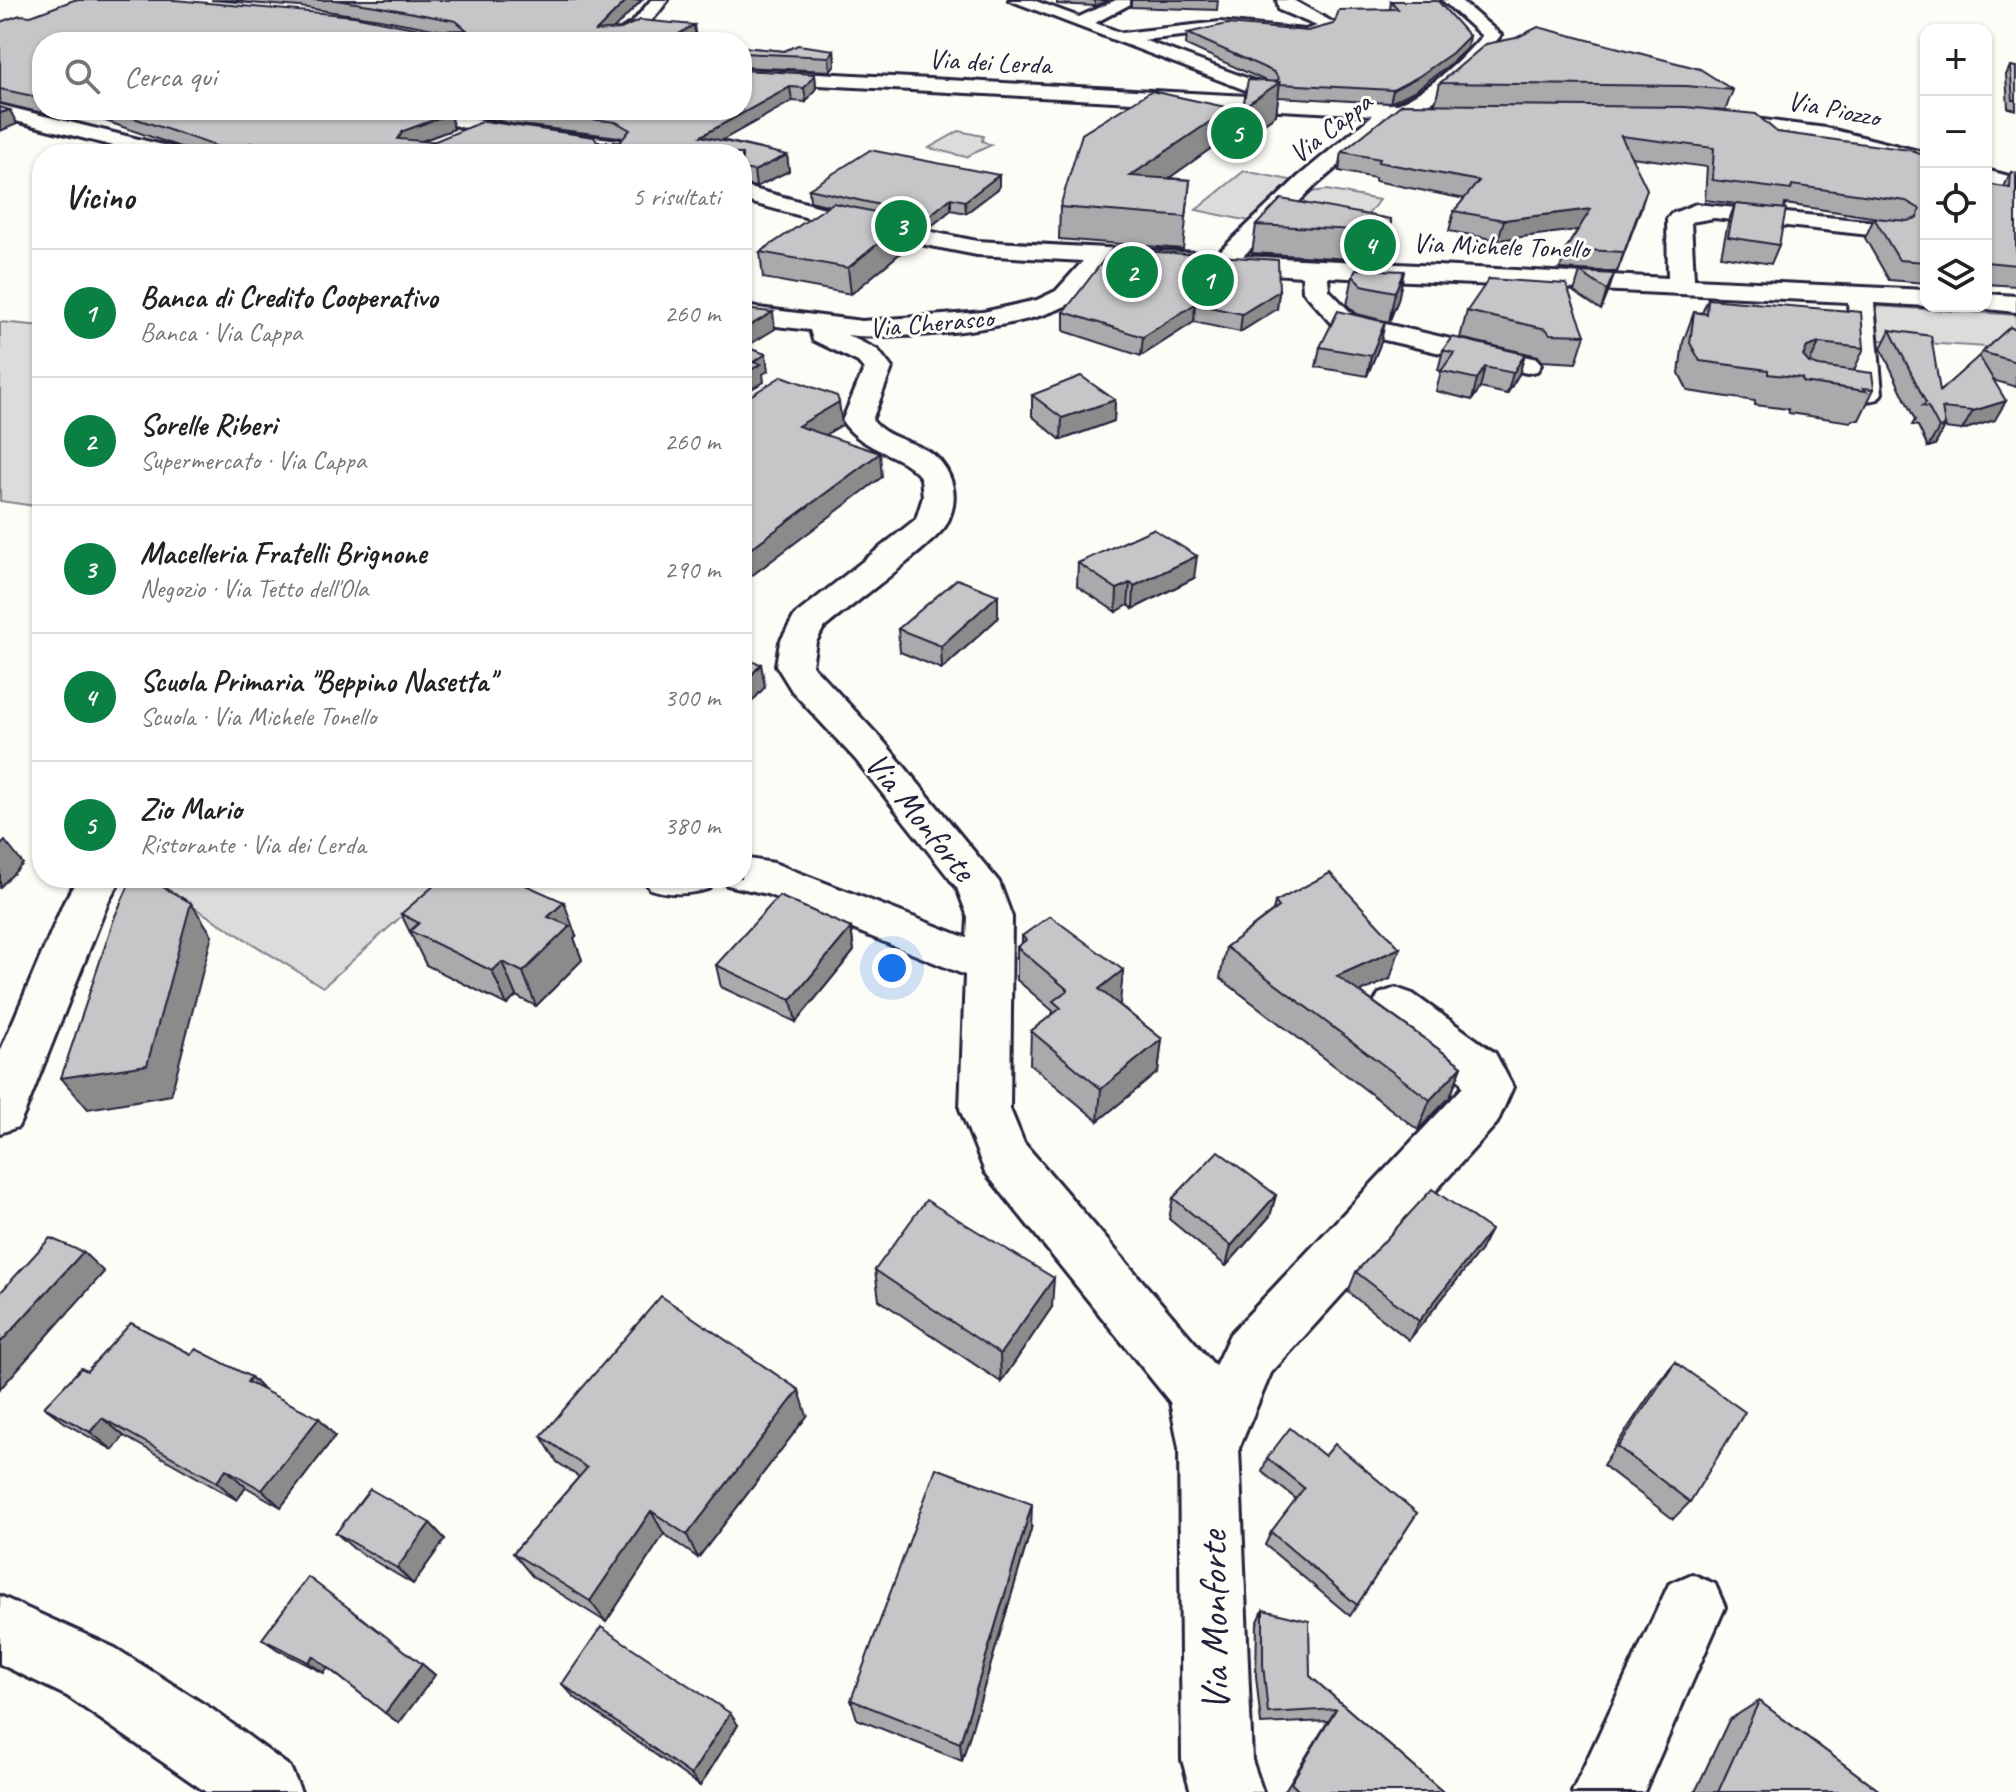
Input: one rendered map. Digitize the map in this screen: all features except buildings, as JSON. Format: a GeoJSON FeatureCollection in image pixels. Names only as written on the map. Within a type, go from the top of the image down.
{"type":"FeatureCollection","features":[{"type":"Feature","properties":{"kind":"street"},"geometry":{"type":"LineString","coordinates":[[628,32],[639,26],[660,0]]}},
{"type":"Feature","properties":{"kind":"street"},"geometry":{"type":"LineString","coordinates":[[1017,0],[1307,107],[1399,113],[1474,113]]}},
{"type":"Feature","properties":{"kind":"street"},"geometry":{"type":"LineString","coordinates":[[1080,23],[1130,0]]}},
{"type":"Feature","properties":{"kind":"street","name":"Via Cappa"},"geometry":{"type":"LineString","coordinates":[[1223,262],[1307,181],[1382,118],[1429,97],[1462,70],[1492,35],[1450,0]]}},
{"type":"Feature","properties":{"kind":"street"},"geometry":{"type":"LineString","coordinates":[[1119,37],[1220,27],[1306,35],[1325,29],[1327,24],[1285,6],[1285,1]]}},
{"type":"Feature","properties":{"kind":"street","name":"Via dei Lerda"},"geometry":{"type":"LineString","coordinates":[[752,76],[1307,107]]}},
{"type":"Feature","properties":{"kind":"street"},"geometry":{"type":"LineString","coordinates":[[1235,103],[1255,88]]}},
{"type":"Feature","properties":{"kind":"street"},"geometry":{"type":"LineString","coordinates":[[0,108],[32,98]]}},
{"type":"Feature","properties":{"kind":"street"},"geometry":{"type":"LineString","coordinates":[[0,108],[32,117]]}},
{"type":"Feature","properties":{"kind":"street","name":"Via Piozzo"},"geometry":{"type":"LineString","coordinates":[[1693,117],[1826,134],[1920,158]]}},
{"type":"Feature","properties":{"kind":"street"},"geometry":{"type":"LineString","coordinates":[[45,120],[134,144]]}},
{"type":"Feature","properties":{"kind":"street"},"geometry":{"type":"LineString","coordinates":[[452,120],[482,128],[604,144]]}},
{"type":"Feature","properties":{"kind":"street"},"geometry":{"type":"LineString","coordinates":[[456,138],[502,120]]}},
{"type":"Feature","properties":{"kind":"street"},"geometry":{"type":"LineString","coordinates":[[1992,179],[2016,185]]}},
{"type":"Feature","properties":{"kind":"street"},"geometry":{"type":"LineString","coordinates":[[752,196],[864,226],[977,248],[1223,262]]}},
{"type":"Feature","properties":{"kind":"street"},"geometry":{"type":"LineString","coordinates":[[1681,284],[1679,219],[1685,213],[1714,211],[1897,231]]}},
{"type":"Feature","properties":{"kind":"street","name":"Via Cherasco"},"geometry":{"type":"LineString","coordinates":[[752,315],[862,329],[921,326],[1018,314],[1065,296],[1101,257]]}},
{"type":"Feature","properties":{"kind":"street","name":"Via Michele Tonello"},"geometry":{"type":"LineString","coordinates":[[1223,262],[1311,269],[1920,298]]}},
{"type":"Feature","properties":{"kind":"street"},"geometry":{"type":"LineString","coordinates":[[1311,269],[1317,280],[1316,291],[1346,323],[1527,365]]}},
{"type":"Feature","properties":{"kind":"street"},"geometry":{"type":"LineString","coordinates":[[1806,385],[1868,393],[1860,294]]}},
{"type":"Feature","properties":{"kind":"street"},"geometry":{"type":"LineString","coordinates":[[1992,302],[2016,304]]}},
{"type":"Feature","properties":{"kind":"street","name":"Via Monforte"},"geometry":{"type":"LineString","coordinates":[[824,325],[823,334],[868,356],[878,368],[857,421],[861,430],[915,456],[932,472],[939,489],[938,505],[931,523],[808,623],[798,642],[794,665],[805,683],[870,751],[977,882],[990,917],[985,1109],[1003,1156],[1197,1389],[1209,1448],[1217,1760],[1227,1792]]}},
{"type":"Feature","properties":{"kind":"street"},"geometry":{"type":"LineString","coordinates":[[752,876],[774,879],[988,965]]}},
{"type":"Feature","properties":{"kind":"street"},"geometry":{"type":"LineString","coordinates":[[0,1112],[94,888]]}},
{"type":"Feature","properties":{"kind":"street","name":"Via Monforte"},"geometry":{"type":"LineString","coordinates":[[1209,1448],[1250,1354],[1479,1108],[1488,1087],[1478,1067],[1396,1007]]}},
{"type":"Feature","properties":{"kind":"street"},"geometry":{"type":"LineString","coordinates":[[1608,1792],[1692,1607]]}},
{"type":"Feature","properties":{"kind":"street"},"geometry":{"type":"LineString","coordinates":[[0,1629],[91,1672],[188,1735],[265,1792]]}},
{"type":"Feature","properties":{"kind":"shaded area"},"geometry":{"type":"Polygon","coordinates":[[[959,131],[983,136],[982,141],[991,145],[966,157],[929,148],[959,131]]]}},
{"type":"Feature","properties":{"kind":"shaded area"},"geometry":{"type":"Polygon","coordinates":[[[1244,171],[1295,181],[1249,221],[1196,210],[1244,171]]]}},
{"type":"Feature","properties":{"kind":"shaded area"},"geometry":{"type":"Polygon","coordinates":[[[1327,190],[1379,200],[1351,237],[1276,224],[1302,193],[1327,190]]]}},
{"type":"Feature","properties":{"kind":"shaded area"},"geometry":{"type":"Polygon","coordinates":[[[1875,306],[1920,309],[1920,312],[2016,315],[2016,349],[1879,340],[1875,306]]]}},
{"type":"Feature","properties":{"kind":"shaded area"},"geometry":{"type":"Polygon","coordinates":[[[0,322],[32,325],[32,506],[0,501],[0,322]]]}},
{"type":"Feature","properties":{"kind":"shaded area"},"geometry":{"type":"Polygon","coordinates":[[[162,888],[433,888],[323,987],[162,888]]]}},
{"type":"Feature","properties":{"kind":"place","name":"Zio Mario"},"geometry":{"type":"Point","coordinates":[1237,133]}},
{"type":"Feature","properties":{"kind":"place","name":"Macelleria Fratelli Brignone"},"geometry":{"type":"Point","coordinates":[901,226]}},
{"type":"Feature","properties":{"kind":"place","name":"Scuola Primaria \"Beppino Nasetta\""},"geometry":{"type":"Point","coordinates":[1370,245]}},
{"type":"Feature","properties":{"kind":"place","name":"Sorelle Riberi"},"geometry":{"type":"Point","coordinates":[1132,272]}},
{"type":"Feature","properties":{"kind":"place","name":"Banca di Credito Cooperativo"},"geometry":{"type":"Point","coordinates":[1208,280]}}]}
